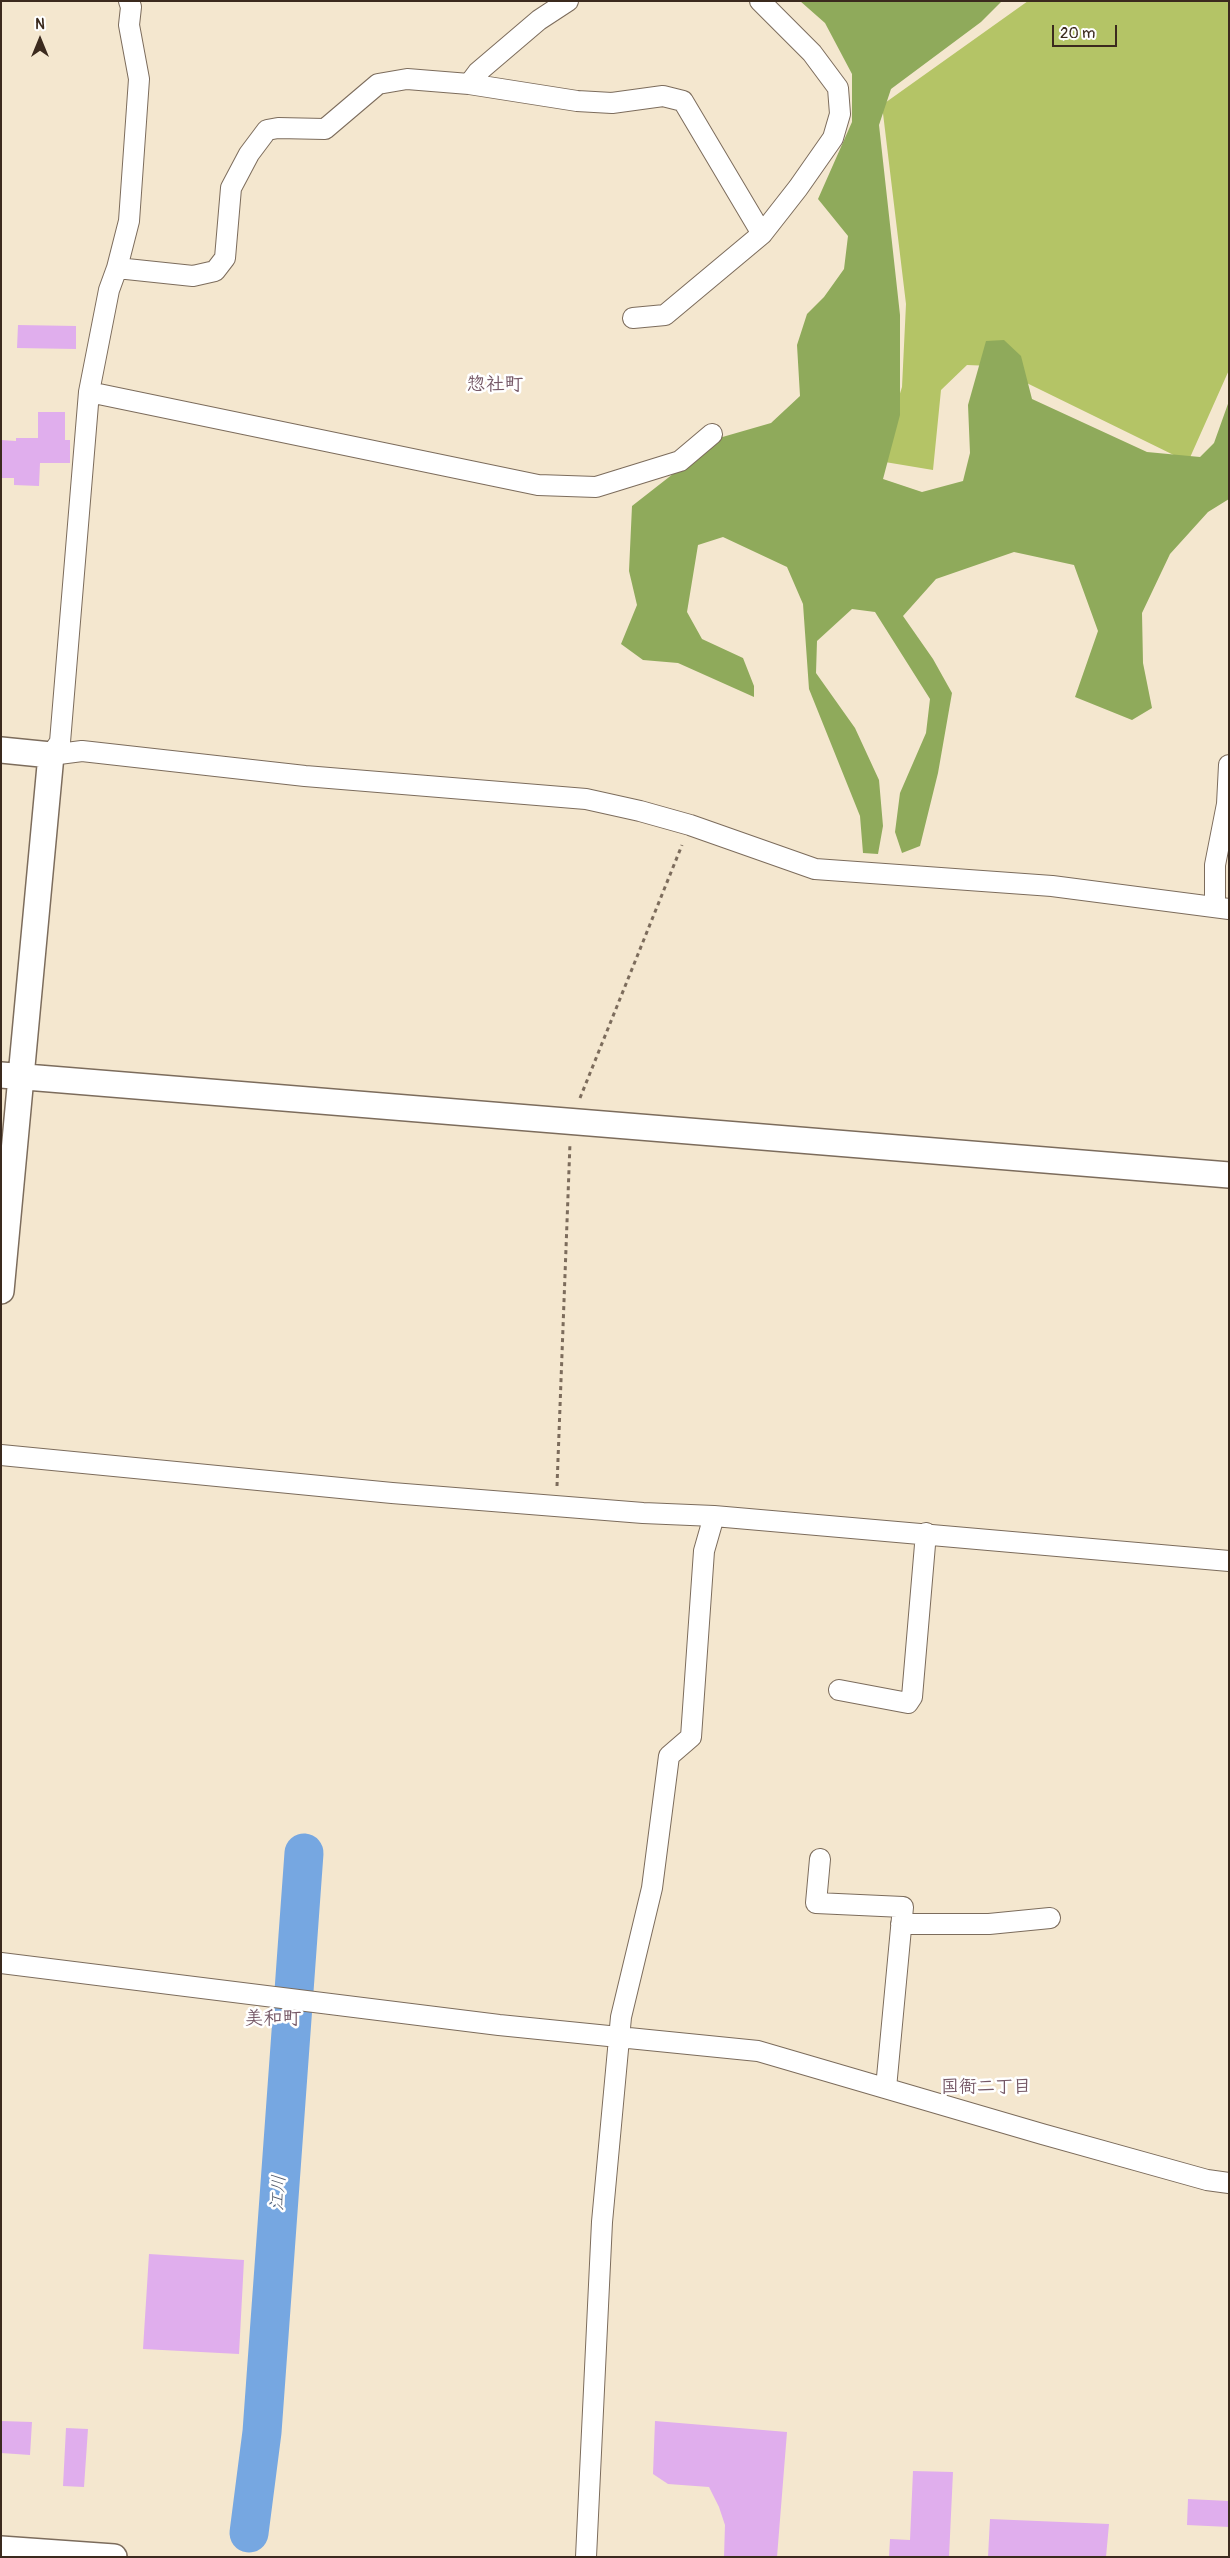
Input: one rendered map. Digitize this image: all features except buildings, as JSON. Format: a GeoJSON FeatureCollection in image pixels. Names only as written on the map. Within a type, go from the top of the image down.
{"type":"FeatureCollection","features":[{"type":"Feature","properties":{"kind":"street"},"geometry":{"type":"LineString","coordinates":[[469,84],[478,72],[539,20],[568,1]]}},
{"type":"Feature","properties":{"kind":"street"},"geometry":{"type":"LineString","coordinates":[[633,318],[665,314],[762,234],[798,188],[833,138],[840,114],[838,88],[812,52],[760,1]]}},
{"type":"Feature","properties":{"kind":"street"},"geometry":{"type":"LineString","coordinates":[[1,1291],[12,1076],[51,755],[60,742],[89,392],[109,290],[117,268],[129,221],[138,98],[138,79],[129,25],[132,3]]}},
{"type":"Feature","properties":{"kind":"street"},"geometry":{"type":"LineString","coordinates":[[117,268],[193,276],[215,271],[225,258],[231,188],[249,154],[267,130],[278,128],[325,129],[378,84],[407,79],[469,84],[577,101],[612,103],[663,96],[683,101],[762,234]]}},
{"type":"Feature","properties":{"kind":"street"},"geometry":{"type":"LineString","coordinates":[[89,392],[538,485],[596,487],[680,461],[712,434]]}},
{"type":"Feature","properties":{"kind":"street"},"geometry":{"type":"LineString","coordinates":[[1,750],[51,755],[82,752],[305,776],[586,799],[690,825],[815,869],[1052,886],[1222,908],[1215,864],[1227,804],[1229,765]]}},
{"type":"Feature","properties":{"kind":"street"},"geometry":{"type":"LineString","coordinates":[[12,1076],[1229,1175]]}},
{"type":"Feature","properties":{"kind":"street"},"geometry":{"type":"LineString","coordinates":[[1,1455],[556,1506],[714,1516],[926,1533],[1229,1561]]}},
{"type":"Feature","properties":{"kind":"street"},"geometry":{"type":"LineString","coordinates":[[586,2557],[602,2222],[621,2017],[652,1888],[669,1756],[691,1737],[704,1551],[714,1516]]}},
{"type":"Feature","properties":{"kind":"street"},"geometry":{"type":"LineString","coordinates":[[839,1690],[908,1703],[912,1698],[926,1533]]}},
{"type":"Feature","properties":{"kind":"street"},"geometry":{"type":"LineString","coordinates":[[820,1859],[816,1902],[903,1906],[886,2088]]}},
{"type":"Feature","properties":{"kind":"street"},"geometry":{"type":"LineString","coordinates":[[902,1924],[989,1924],[1050,1918]]}},
{"type":"Feature","properties":{"kind":"street"},"geometry":{"type":"LineString","coordinates":[[1,1963],[499,2025],[758,2051],[1124,2158],[1207,2180],[1229,2183]]}},
{"type":"Feature","properties":{"kind":"street"},"geometry":{"type":"LineString","coordinates":[[1,2549],[114,2557]]}},
{"type":"Feature","properties":{"kind":"path"},"geometry":{"type":"LineString","coordinates":[[556,1506],[570,1122],[690,825]]}},
{"type":"Feature","properties":{"kind":"green space"},"geometry":{"type":"Polygon","coordinates":[[[800,1],[1002,1],[981,22],[891,89],[879,125],[900,315],[900,415],[883,479],[922,492],[963,481],[970,453],[968,405],[986,341],[1004,340],[1021,356],[1032,399],[1147,452],[1200,457],[1214,443],[1229,401],[1229,499],[1208,512],[1170,554],[1142,613],[1143,663],[1152,708],[1132,720],[1075,697],[1098,631],[1074,565],[1014,552],[936,579],[903,616],[933,659],[952,693],[938,773],[920,846],[902,853],[895,832],[900,793],[926,733],[930,699],[875,612],[852,609],[817,641],[816,673],[855,728],[879,780],[883,826],[878,854],[863,853],[860,816],[809,689],[803,604],[787,567],[723,537],[698,545],[687,612],[702,639],[743,658],[754,686],[754,697],[678,663],[643,660],[621,644],[637,605],[629,571],[632,506],[719,438],[771,423],[800,396],[797,345],[807,314],[824,297],[844,269],[848,236],[818,199],[852,122],[852,74],[825,23],[800,1]]]}},
{"type":"Feature","properties":{"kind":"green space"},"geometry":{"type":"Polygon","coordinates":[[[1028,1],[1229,1],[1229,370],[1188,462],[992,366],[967,365],[941,390],[933,470],[879,461],[902,387],[906,304],[882,105],[1028,1]]]}},
{"type":"Feature","properties":{"kind":"waterway","name":"江川"},"geometry":{"type":"LineString","coordinates":[[249,2533],[262,2432],[304,1853]]}},
{"type":"Feature","properties":{"kind":"district","name":"惣社町"},"geometry":{"type":"Point","coordinates":[495,385]}},
{"type":"Feature","properties":{"kind":"district","name":"美和町"},"geometry":{"type":"Point","coordinates":[273,2019]}},
{"type":"Feature","properties":{"kind":"district","name":"国衙二丁目"},"geometry":{"type":"Point","coordinates":[986,2087]}}]}
